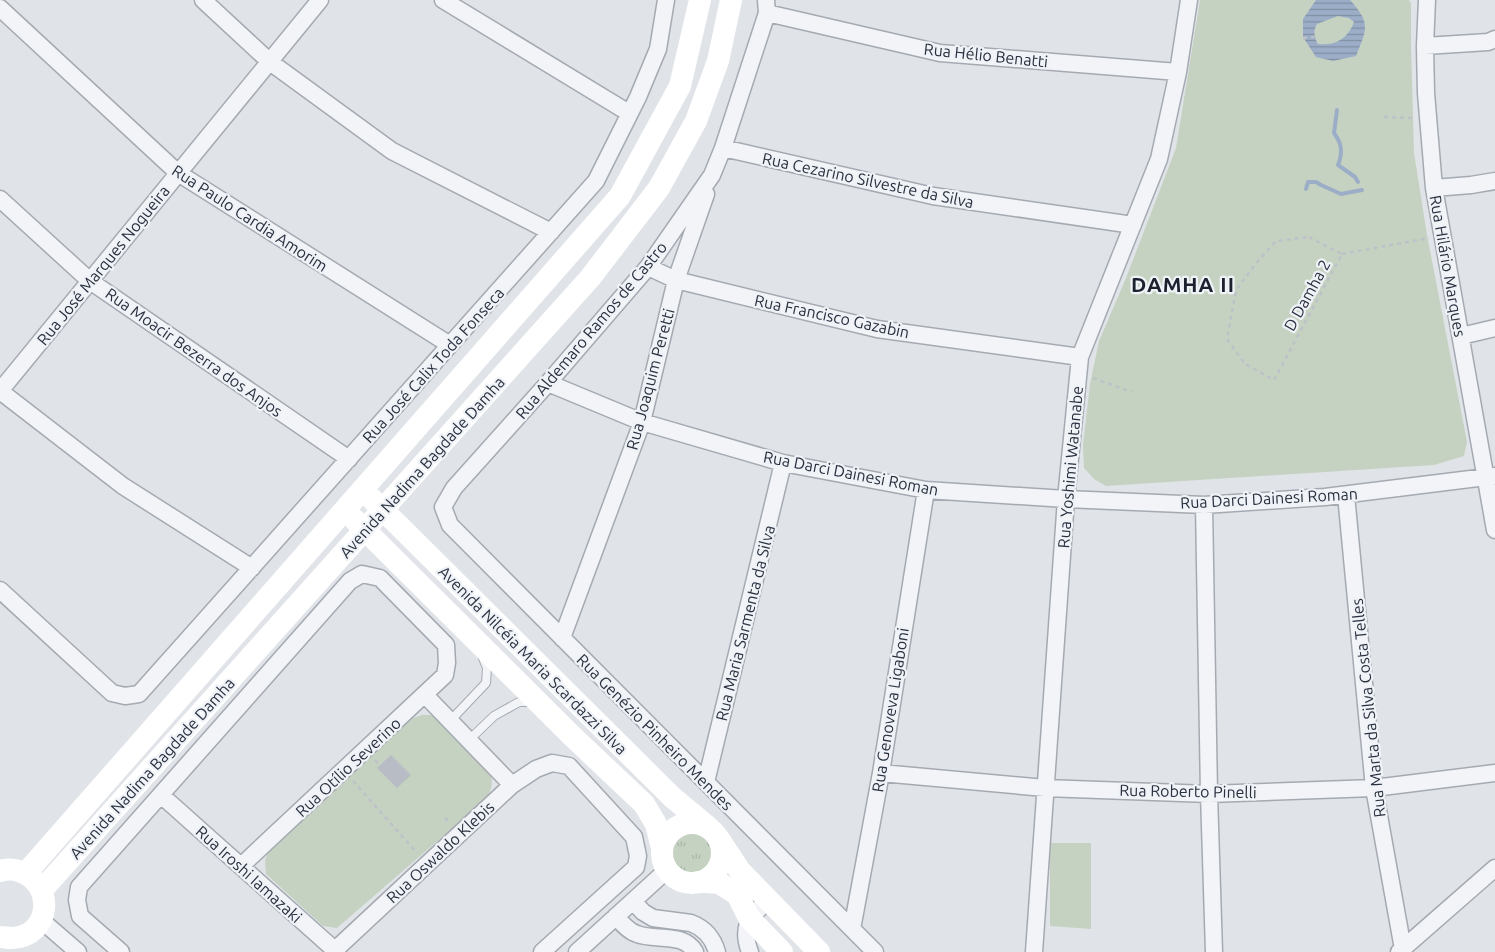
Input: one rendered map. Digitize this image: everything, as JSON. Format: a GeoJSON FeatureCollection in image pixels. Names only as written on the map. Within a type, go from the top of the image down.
{"type":"FeatureCollection","features":[{"type":"Feature","properties":{"kind":"street"},"geometry":{"type":"LineString","coordinates":[[203,0],[270,62],[392,151],[551,232]]}},
{"type":"Feature","properties":{"kind":"street","name":"Rua José Marques Nogueira"},"geometry":{"type":"LineString","coordinates":[[0,391],[320,0]]}},
{"type":"Feature","properties":{"kind":"street"},"geometry":{"type":"LineString","coordinates":[[442,0],[629,113]]}},
{"type":"Feature","properties":{"kind":"street","name":"Rua José Calix Toda Fonseca"},"geometry":{"type":"LineString","coordinates":[[0,590],[112,693],[126,696],[139,694],[596,181],[658,49],[666,0]]}},
{"type":"Feature","properties":{"kind":"street","name":"Avenida Nadima Bagdade Damha"},"geometry":{"type":"LineString","coordinates":[[26,873],[620,196],[680,86],[700,0]]}},
{"type":"Feature","properties":{"kind":"street","name":"Avenida Nadima Bagdade Damha"},"geometry":{"type":"LineString","coordinates":[[42,890],[590,278],[659,188],[696,121],[718,60],[731,0]]}},
{"type":"Feature","properties":{"kind":"street","name":"Rua Yoshimi Watanabe"},"geometry":{"type":"LineString","coordinates":[[1034,952],[1066,499],[1079,364],[1160,159],[1178,72],[1189,0]]}},
{"type":"Feature","properties":{"kind":"street","name":"Rua Hilário Marques"},"geometry":{"type":"LineString","coordinates":[[1427,0],[1425,46],[1426,94],[1434,188],[1461,336],[1490,477],[1495,530]]}},
{"type":"Feature","properties":{"kind":"street","name":"Rua Hélio Benatti"},"geometry":{"type":"LineString","coordinates":[[766,6],[940,53],[1178,72]]}},
{"type":"Feature","properties":{"kind":"street","name":"Rua Aldemaro Ramos de Castro"},"geometry":{"type":"LineString","coordinates":[[443,507],[454,488],[648,267],[712,175],[766,6]]}},
{"type":"Feature","properties":{"kind":"street","name":"Rua Paulo Cardia Amorim"},"geometry":{"type":"LineString","coordinates":[[0,8],[178,174],[450,345]]}},
{"type":"Feature","properties":{"kind":"street"},"geometry":{"type":"LineString","coordinates":[[1425,46],[1488,42],[1495,39]]}},
{"type":"Feature","properties":{"kind":"street","name":"Rua Cezarino Silvestre da Silva"},"geometry":{"type":"LineString","coordinates":[[722,148],[933,196],[1133,225]]}},
{"type":"Feature","properties":{"kind":"street","name":"Rua Joaquim Peretti"},"geometry":{"type":"LineString","coordinates":[[562,638],[642,422],[676,280],[712,175]]}},
{"type":"Feature","properties":{"kind":"street"},"geometry":{"type":"LineString","coordinates":[[1434,188],[1471,186],[1495,181]]}},
{"type":"Feature","properties":{"kind":"street","name":"Rua Moacir Bezerra dos Anjos"},"geometry":{"type":"LineString","coordinates":[[0,199],[90,281],[349,459]]}},
{"type":"Feature","properties":{"kind":"street","name":"Rua Francisco Gazabin"},"geometry":{"type":"LineString","coordinates":[[648,267],[676,280],[878,329],[1079,364]]}},
{"type":"Feature","properties":{"kind":"street"},"geometry":{"type":"LineString","coordinates":[[1461,336],[1495,328]]}},
{"type":"Feature","properties":{"kind":"street","name":"Rua Darci Dainesi Roman"},"geometry":{"type":"LineString","coordinates":[[548,383],[642,422],[783,463],[926,490],[1204,505],[1346,495],[1490,477]]}},
{"type":"Feature","properties":{"kind":"street"},"geometry":{"type":"LineString","coordinates":[[0,391],[123,486],[252,568]]}},
{"type":"Feature","properties":{"kind":"street","name":"Rua Maria Sarmenta da Silva"},"geometry":{"type":"LineString","coordinates":[[706,782],[783,463]]}},
{"type":"Feature","properties":{"kind":"street","name":"Avenida Nilcéia Maria Scardazzi Silva"},"geometry":{"type":"LineString","coordinates":[[362,489],[672,797],[712,831],[740,871],[819,952]]}},
{"type":"Feature","properties":{"kind":"street","name":"Rua Genoveva Ligaboni"},"geometry":{"type":"LineString","coordinates":[[852,929],[880,773],[926,490]]}},
{"type":"Feature","properties":{"kind":"street","name":"Rua Marta da Silva Costa Telles"},"geometry":{"type":"LineString","coordinates":[[1346,495],[1374,788],[1401,950]]}},
{"type":"Feature","properties":{"kind":"street"},"geometry":{"type":"LineString","coordinates":[[1204,505],[1214,952]]}},
{"type":"Feature","properties":{"kind":"street","name":"Rua Genézio Pinheiro Mendes"},"geometry":{"type":"LineString","coordinates":[[443,507],[450,525],[875,952]]}},
{"type":"Feature","properties":{"kind":"street","name":"Avenida Nilcéia Maria Scardazzi Silva"},"geometry":{"type":"LineString","coordinates":[[344,509],[571,735],[644,804],[656,824],[662,848]]}},
{"type":"Feature","properties":{"kind":"street","name":"Avenida Nadima Bagdade Damha"},"geometry":{"type":"LineString","coordinates":[[122,952],[80,916],[76,900],[79,887],[350,581],[362,574],[380,578],[446,645],[447,663]]}},
{"type":"Feature","properties":{"kind":"street"},"geometry":{"type":"LineString","coordinates":[[476,640],[495,622]]}},
{"type":"Feature","properties":{"kind":"street","name":"Rua Otílio Severino"},"geometry":{"type":"LineString","coordinates":[[240,866],[425,695],[445,675],[447,663]]}},
{"type":"Feature","properties":{"kind":"street"},"geometry":{"type":"LineString","coordinates":[[425,695],[512,785]]}},
{"type":"Feature","properties":{"kind":"street"},"geometry":{"type":"LineString","coordinates":[[571,735],[590,716]]}},
{"type":"Feature","properties":{"kind":"street","name":"Rua Oswaldo Klebis"},"geometry":{"type":"LineString","coordinates":[[336,951],[512,785],[536,769],[552,763],[569,766],[634,837],[638,856],[636,867],[542,952]]}},
{"type":"Feature","properties":{"kind":"street","name":"Rua Roberto Pinelli"},"geometry":{"type":"LineString","coordinates":[[880,773],[1045,788],[1209,794],[1374,788],[1495,773]]}},
{"type":"Feature","properties":{"kind":"street","name":"Rua Iroshi Iamazaki"},"geometry":{"type":"LineString","coordinates":[[160,795],[336,951]]}},
{"type":"Feature","properties":{"kind":"street"},"geometry":{"type":"LineString","coordinates":[[698,882],[708,879],[715,872],[720,864],[722,854],[720,844],[712,831],[698,824],[689,823],[679,826],[665,838],[662,856],[667,870],[673,877],[681,881],[719,884],[737,894],[749,918],[782,952]]}},
{"type":"Feature","properties":{"kind":"street"},"geometry":{"type":"LineString","coordinates":[[1401,950],[1495,868]]}},
{"type":"Feature","properties":{"kind":"street"},"geometry":{"type":"LineString","coordinates":[[0,871],[15,869],[26,873],[36,880],[45,900],[41,920],[34,929],[24,936],[0,937]]}},
{"type":"Feature","properties":{"kind":"street"},"geometry":{"type":"LineString","coordinates":[[577,952],[667,870]]}},
{"type":"Feature","properties":{"kind":"street"},"geometry":{"type":"LineString","coordinates":[[750,952],[746,939],[749,918],[768,900]]}},
{"type":"Feature","properties":{"kind":"street"},"geometry":{"type":"LineString","coordinates":[[633,901],[649,917],[656,920],[691,923],[702,928],[710,937],[717,952]]}},
{"type":"Feature","properties":{"kind":"street"},"geometry":{"type":"LineString","coordinates":[[616,916],[627,929],[635,934],[680,940],[686,942],[695,951],[710,937]]}},
{"type":"Feature","properties":{"kind":"street"},"geometry":{"type":"LineString","coordinates":[[41,920],[78,952]]}},
{"type":"Feature","properties":{"kind":"lane"},"geometry":{"type":"LineString","coordinates":[[450,721],[486,683],[487,668],[476,640]]}},
{"type":"Feature","properties":{"kind":"lane"},"geometry":{"type":"LineString","coordinates":[[469,740],[494,716],[507,708],[519,702],[538,702]]}},
{"type":"Feature","properties":{"kind":"path"},"geometry":{"type":"LineString","coordinates":[[1303,38],[1314,37]]}},
{"type":"Feature","properties":{"kind":"path"},"geometry":{"type":"LineString","coordinates":[[1384,117],[1413,119]]}},
{"type":"Feature","properties":{"kind":"path"},"geometry":{"type":"LineString","coordinates":[[1342,254],[1442,235]]}},
{"type":"Feature","properties":{"kind":"path","name":"D Damha 2"},"geometry":{"type":"LineString","coordinates":[[1309,237],[1342,254],[1274,380],[1245,364],[1227,339],[1236,290],[1257,262],[1276,241],[1309,237]]}},
{"type":"Feature","properties":{"kind":"path"},"geometry":{"type":"LineString","coordinates":[[1079,364],[1132,392]]}},
{"type":"Feature","properties":{"kind":"path"},"geometry":{"type":"LineString","coordinates":[[343,771],[427,864]]}},
{"type":"Feature","properties":{"kind":"green space"},"geometry":{"type":"Polygon","coordinates":[[[1200,0],[1409,0],[1411,3],[1414,153],[1427,235],[1467,442],[1464,456],[1434,465],[1106,486],[1094,479],[1084,468],[1083,445],[1090,384],[1099,341],[1126,278],[1176,148],[1200,0]]]}},
{"type":"Feature","properties":{"kind":"green space"},"geometry":{"type":"Polygon","coordinates":[[[422,715],[434,715],[489,770],[492,781],[489,794],[487,798],[337,928],[323,926],[266,874],[265,861],[268,851],[413,718],[422,715]]]}},
{"type":"Feature","properties":{"kind":"green space"},"geometry":{"type":"Polygon","coordinates":[[[692,832],[707,838],[713,853],[707,868],[692,874],[677,868],[671,853],[677,838],[692,832]]]}},
{"type":"Feature","properties":{"kind":"green space"},"geometry":{"type":"Polygon","coordinates":[[[1050,843],[1091,843],[1091,929],[1050,926],[1050,843]]]}},
{"type":"Feature","properties":{"kind":"water"},"geometry":{"type":"Polygon","coordinates":[[[1316,0],[1350,0],[1357,8],[1365,26],[1363,39],[1356,56],[1333,61],[1316,57],[1303,37],[1303,19],[1316,0]],[[1338,16],[1317,24],[1315,34],[1318,44],[1330,44],[1344,37],[1354,22],[1349,18],[1338,16]]]}},
{"type":"Feature","properties":{"kind":"building"},"geometry":{"type":"Polygon","coordinates":[[[391,755],[411,775],[397,788],[377,768],[391,755]]]}},
{"type":"Feature","properties":{"kind":"waterway"},"geometry":{"type":"LineString","coordinates":[[1337,110],[1334,133],[1341,148],[1338,165],[1355,177],[1358,182]]}},
{"type":"Feature","properties":{"kind":"waterway"},"geometry":{"type":"LineString","coordinates":[[1306,189],[1308,182],[1316,182],[1341,194],[1362,190]]}},
{"type":"Feature","properties":{"kind":"district","name":"DAMHA II"},"geometry":{"type":"Point","coordinates":[1183,284]}}]}
